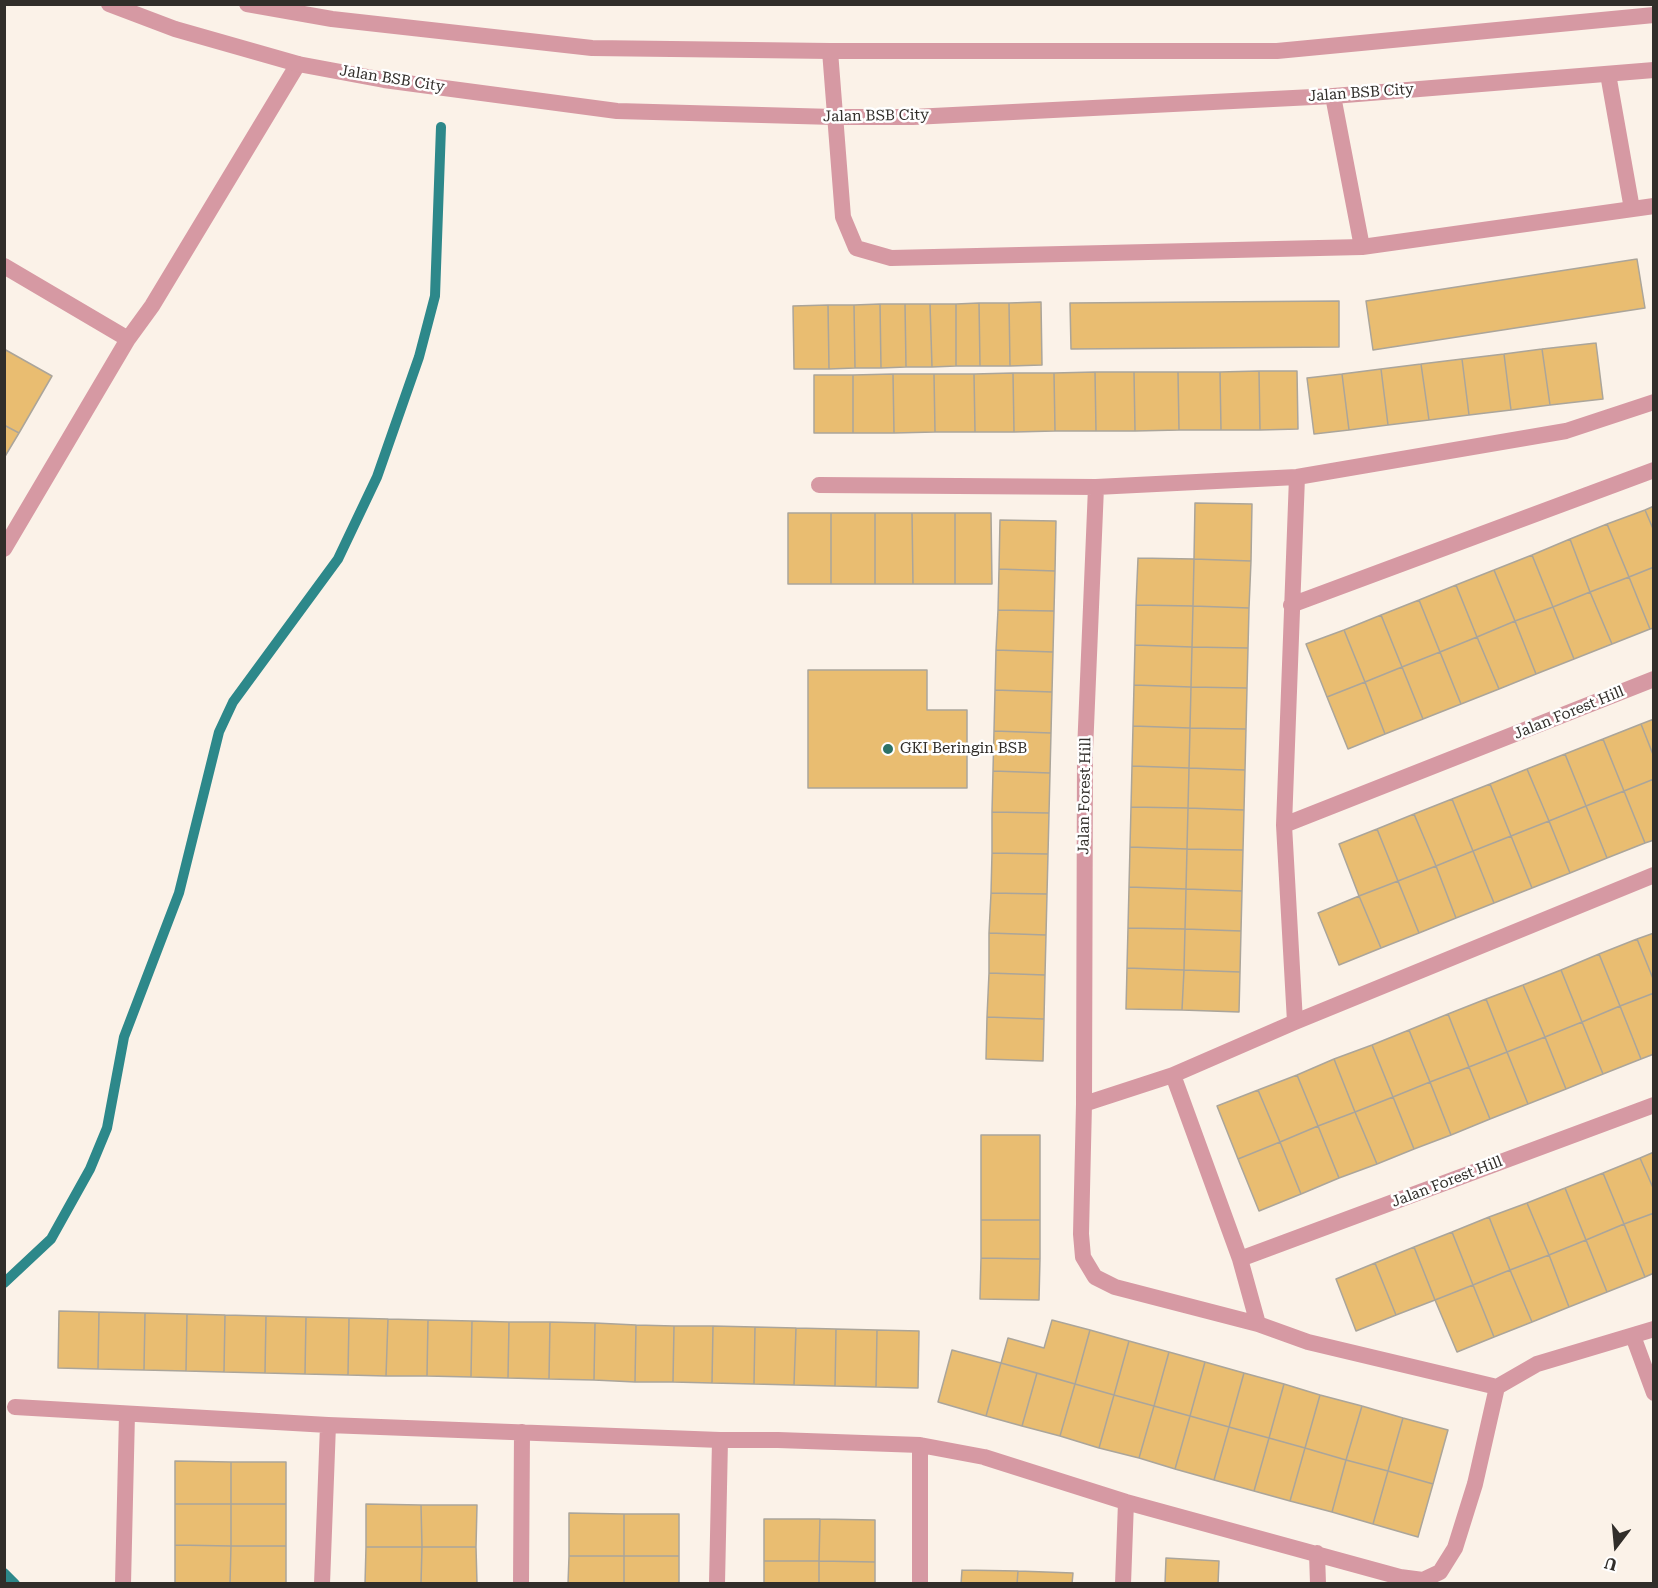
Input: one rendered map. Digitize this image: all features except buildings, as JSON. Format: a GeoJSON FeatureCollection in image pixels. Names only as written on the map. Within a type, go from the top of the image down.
{"type":"FeatureCollection","features":[{"type":"Feature","properties":{"kind":"street","name":"Jalan BSB City"},"geometry":{"type":"LineString","coordinates":[[109,4],[175,29],[298,64],[384,80],[617,111],[913,117],[1333,96],[1653,70]]}},
{"type":"Feature","properties":{"kind":"street"},"geometry":{"type":"LineString","coordinates":[[246,4],[332,19],[592,48],[830,51],[1277,51],[1653,15]]}},
{"type":"Feature","properties":{"kind":"street"},"geometry":{"type":"LineString","coordinates":[[830,51],[843,217],[856,248],[891,258],[1362,247],[1653,206]]}},
{"type":"Feature","properties":{"kind":"street"},"geometry":{"type":"LineString","coordinates":[[4,549],[128,339],[152,306],[298,64]]}},
{"type":"Feature","properties":{"kind":"street"},"geometry":{"type":"LineString","coordinates":[[1608,74],[1632,209]]}},
{"type":"Feature","properties":{"kind":"street"},"geometry":{"type":"LineString","coordinates":[[1333,96],[1362,247]]}},
{"type":"Feature","properties":{"kind":"street"},"geometry":{"type":"LineString","coordinates":[[4,266],[128,339]]}},
{"type":"Feature","properties":{"kind":"street"},"geometry":{"type":"LineString","coordinates":[[819,486],[1096,487],[1297,477],[1566,431],[1653,402]]}},
{"type":"Feature","properties":{"kind":"street"},"geometry":{"type":"LineString","coordinates":[[1291,604],[1653,470]]}},
{"type":"Feature","properties":{"kind":"street"},"geometry":{"type":"LineString","coordinates":[[1295,1022],[1284,825],[1297,477]]}},
{"type":"Feature","properties":{"kind":"street","name":"Jalan Forest Hill"},"geometry":{"type":"LineString","coordinates":[[1096,487],[1085,751],[1084,1104],[1081,1234],[1083,1257],[1095,1277],[1115,1287],[1258,1324],[1308,1342],[1497,1388]]}},
{"type":"Feature","properties":{"kind":"street","name":"Jalan Forest Hill"},"geometry":{"type":"LineString","coordinates":[[1284,825],[1653,680]]}},
{"type":"Feature","properties":{"kind":"street"},"geometry":{"type":"LineString","coordinates":[[1084,1104],[1173,1075],[1295,1022],[1653,875]]}},
{"type":"Feature","properties":{"kind":"street"},"geometry":{"type":"LineString","coordinates":[[1173,1075],[1240,1259],[1258,1324]]}},
{"type":"Feature","properties":{"kind":"street","name":"Jalan Forest Hill"},"geometry":{"type":"LineString","coordinates":[[1240,1259],[1653,1105]]}},
{"type":"Feature","properties":{"kind":"street"},"geometry":{"type":"LineString","coordinates":[[15,1407],[328,1425],[920,1445],[984,1457],[1126,1502],[1400,1577],[1423,1580],[1440,1572],[1455,1548],[1497,1388],[1537,1364],[1653,1329]]}},
{"type":"Feature","properties":{"kind":"street"},"geometry":{"type":"LineString","coordinates":[[1633,1336],[1653,1393]]}},
{"type":"Feature","properties":{"kind":"street"},"geometry":{"type":"LineString","coordinates":[[123,1584],[127,1414]]}},
{"type":"Feature","properties":{"kind":"street"},"geometry":{"type":"LineString","coordinates":[[322,1584],[328,1425]]}},
{"type":"Feature","properties":{"kind":"street"},"geometry":{"type":"LineString","coordinates":[[521,1584],[522,1432]]}},
{"type":"Feature","properties":{"kind":"street"},"geometry":{"type":"LineString","coordinates":[[717,1584],[720,1440]]}},
{"type":"Feature","properties":{"kind":"street"},"geometry":{"type":"LineString","coordinates":[[920,1445],[920,1584]]}},
{"type":"Feature","properties":{"kind":"street"},"geometry":{"type":"LineString","coordinates":[[1123,1584],[1126,1502]]}},
{"type":"Feature","properties":{"kind":"street"},"geometry":{"type":"LineString","coordinates":[[1317,1553],[1318,1584]]}},
{"type":"Feature","properties":{"kind":"waterway"},"geometry":{"type":"LineString","coordinates":[[4,1283],[51,1239],[90,1169],[107,1128],[124,1037],[179,893],[219,732],[233,702],[338,559],[377,477],[419,357],[435,296],[441,127]]}},
{"type":"Feature","properties":{"kind":"waterway"},"geometry":{"type":"LineString","coordinates":[[4,1573],[15,1584]]}},
{"type":"Feature","properties":{"kind":"place","name":"GKI Beringin BSB"},"geometry":{"type":"Point","coordinates":[888,749]}}]}
